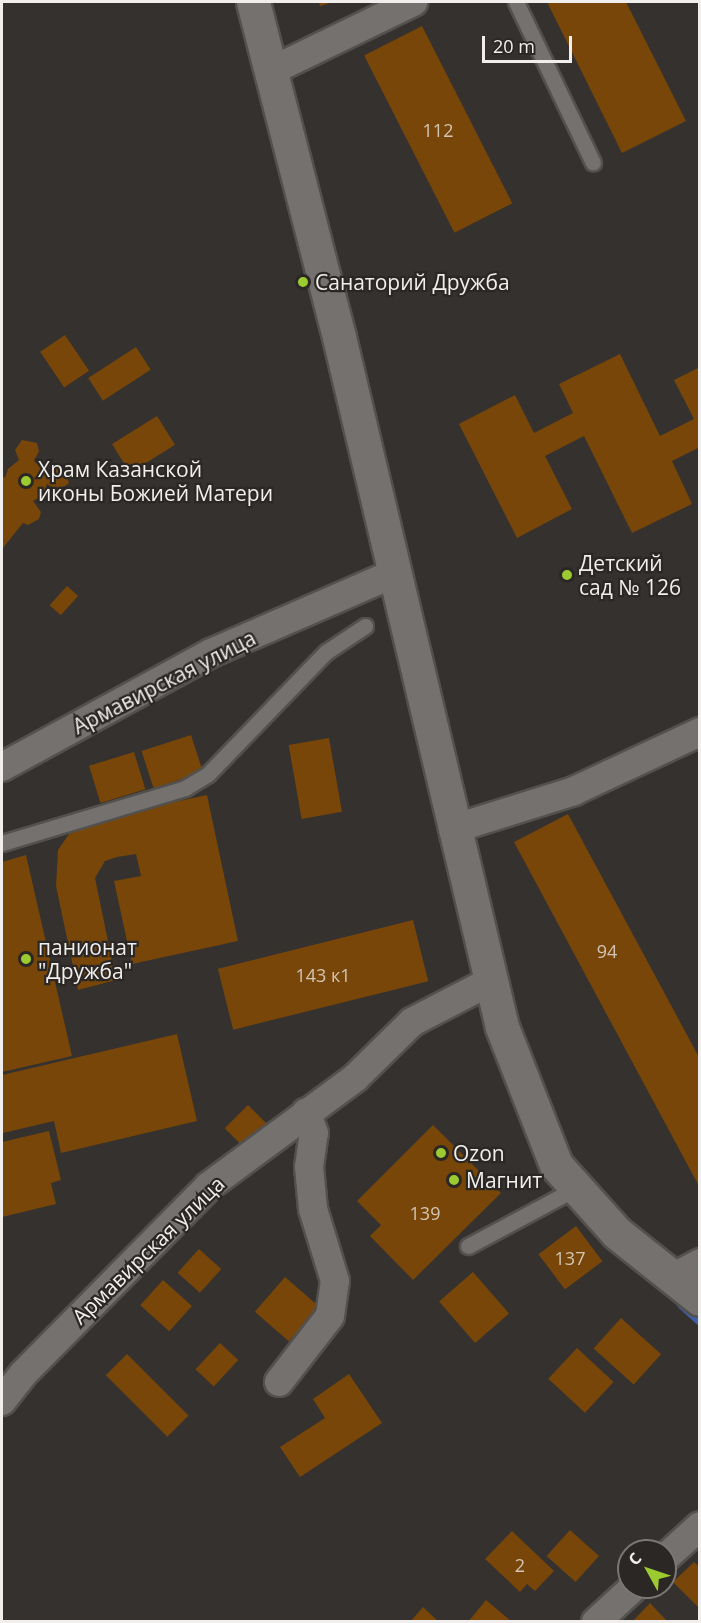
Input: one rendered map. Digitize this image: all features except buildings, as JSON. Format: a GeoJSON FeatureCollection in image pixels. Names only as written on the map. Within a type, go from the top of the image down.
{"type":"FeatureCollection","features":[{"type":"Feature","properties":{"kind":"main road"},"geometry":{"type":"LineString","coordinates":[[253,2],[273,70],[395,573],[453,830],[502,1027],[556,1165],[617,1233],[687,1270],[699,1299]]}},
{"type":"Feature","properties":{"kind":"street"},"geometry":{"type":"LineString","coordinates":[[273,70],[413,2]]}},
{"type":"Feature","properties":{"kind":"street","name":"Армавирская улица"},"geometry":{"type":"LineString","coordinates":[[2,767],[211,653],[395,573]]}},
{"type":"Feature","properties":{"kind":"street"},"geometry":{"type":"LineString","coordinates":[[453,830],[574,791],[699,732]]}},
{"type":"Feature","properties":{"kind":"street","name":"Армавирская улица"},"geometry":{"type":"LineString","coordinates":[[2,1401],[23,1374],[209,1186],[306,1112],[355,1078],[412,1022],[490,981]]}},
{"type":"Feature","properties":{"kind":"street"},"geometry":{"type":"LineString","coordinates":[[279,1382],[330,1316],[335,1281],[313,1209],[309,1167],[314,1133],[306,1112]]}},
{"type":"Feature","properties":{"kind":"street"},"geometry":{"type":"LineString","coordinates":[[677,1547],[699,1526]]}},
{"type":"Feature","properties":{"kind":"street"},"geometry":{"type":"LineString","coordinates":[[597,1622],[621,1599]]}},
{"type":"Feature","properties":{"kind":"lane"},"geometry":{"type":"LineString","coordinates":[[516,2],[593,163]]}},
{"type":"Feature","properties":{"kind":"lane"},"geometry":{"type":"LineString","coordinates":[[2,843],[184,788],[208,774],[326,652],[365,626]]}},
{"type":"Feature","properties":{"kind":"lane"},"geometry":{"type":"LineString","coordinates":[[468,1246],[576,1188]]}},
{"type":"Feature","properties":{"kind":"waterway"},"geometry":{"type":"LineString","coordinates":[[681,1304],[700,1321]]}},
{"type":"Feature","properties":{"kind":"place","name":"Санаторий Дружба"},"geometry":{"type":"Point","coordinates":[303,282]}},
{"type":"Feature","properties":{"kind":"place","name":"Храм Казанской иконы Божией Матери"},"geometry":{"type":"Point","coordinates":[26,481]}},
{"type":"Feature","properties":{"kind":"place","name":"Детский сад № 126"},"geometry":{"type":"Point","coordinates":[567,575]}},
{"type":"Feature","properties":{"kind":"place","name":"панионат \"Дружба\""},"geometry":{"type":"Point","coordinates":[26,959]}},
{"type":"Feature","properties":{"kind":"place","name":"Ozon"},"geometry":{"type":"Point","coordinates":[441,1153]}},
{"type":"Feature","properties":{"kind":"place","name":"Магнит"},"geometry":{"type":"Point","coordinates":[454,1180]}}]}
